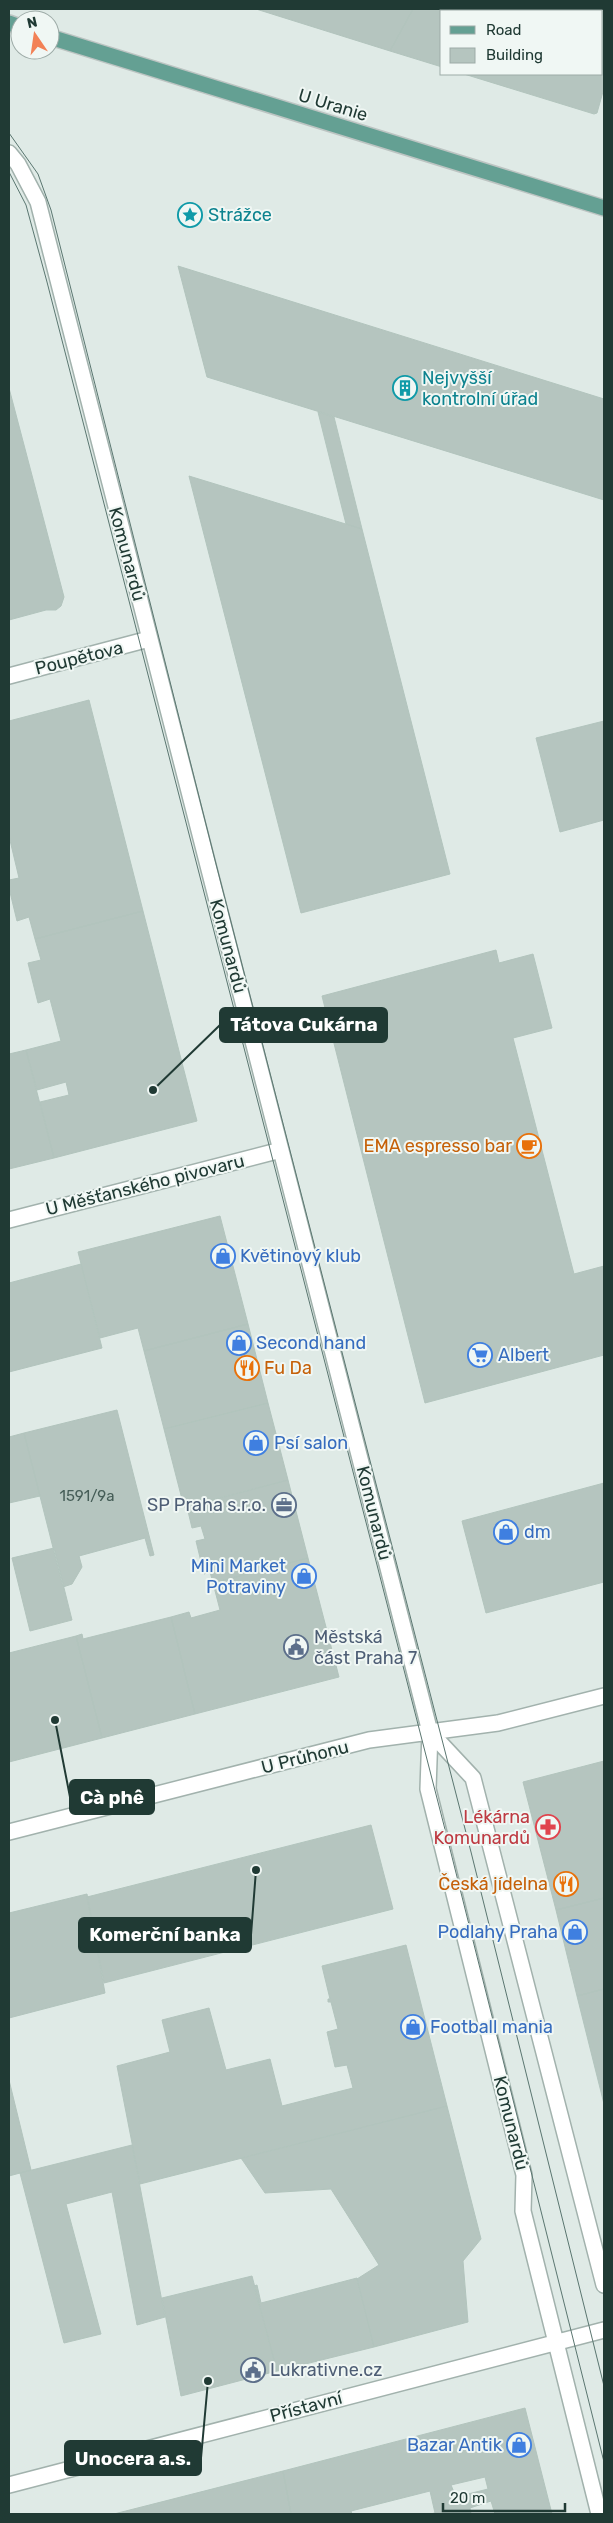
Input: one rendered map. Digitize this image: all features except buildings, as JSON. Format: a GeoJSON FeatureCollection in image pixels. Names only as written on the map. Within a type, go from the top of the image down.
{"type":"FeatureCollection","features":[{"type":"Feature","properties":{"kind":"main road","name":"U Uranie"},"geometry":{"type":"LineString","coordinates":[[60,39],[604,208]]}},
{"type":"Feature","properties":{"kind":"street","name":"Komunardů"},"geometry":{"type":"LineString","coordinates":[[13,158],[38,202],[430,1732],[428,1789],[524,2176],[523,2212],[599,2514]]}},
{"type":"Feature","properties":{"kind":"street","name":"Poupětova"},"geometry":{"type":"LineString","coordinates":[[9,676],[149,639]]}},
{"type":"Feature","properties":{"kind":"street","name":"U Měšťanského pivovaru"},"geometry":{"type":"LineString","coordinates":[[9,1220],[281,1150]]}},
{"type":"Feature","properties":{"kind":"street","name":"U Průhonu"},"geometry":{"type":"LineString","coordinates":[[9,1832],[369,1740],[498,1723],[604,1696]]}},
{"type":"Feature","properties":{"kind":"street","name":"Komunardů"},"geometry":{"type":"LineString","coordinates":[[430,1732],[473,1778],[604,2285]]}},
{"type":"Feature","properties":{"kind":"street","name":"Přístavní"},"geometry":{"type":"LineString","coordinates":[[9,2485],[604,2330]]}},
{"type":"Feature","properties":{"kind":"tram line"},"geometry":{"type":"LineString","coordinates":[[9,133],[38,174],[51,210],[215,860],[471,1852],[604,2386]]}},
{"type":"Feature","properties":{"kind":"tram line"},"geometry":{"type":"LineString","coordinates":[[9,172],[26,205],[47,282],[448,1841],[604,2462]]}},
{"type":"Feature","properties":{"kind":"place","name":"Strážce"},"geometry":{"type":"Point","coordinates":[190,215]}},
{"type":"Feature","properties":{"kind":"place","name":"Nejvyšší kontrolní úřad"},"geometry":{"type":"Point","coordinates":[405,388]}},
{"type":"Feature","properties":{"kind":"place","name":"Tátova Cukárna"},"geometry":{"type":"Point","coordinates":[153,1090]}},
{"type":"Feature","properties":{"kind":"place","name":"EMA espresso bar"},"geometry":{"type":"Point","coordinates":[529,1146]}},
{"type":"Feature","properties":{"kind":"place","name":"Květinový klub"},"geometry":{"type":"Point","coordinates":[223,1256]}},
{"type":"Feature","properties":{"kind":"place","name":"Second hand"},"geometry":{"type":"Point","coordinates":[239,1343]}},
{"type":"Feature","properties":{"kind":"place","name":"Albert"},"geometry":{"type":"Point","coordinates":[480,1355]}},
{"type":"Feature","properties":{"kind":"place","name":"Fu Da"},"geometry":{"type":"Point","coordinates":[247,1368]}},
{"type":"Feature","properties":{"kind":"place","name":"Psí salon"},"geometry":{"type":"Point","coordinates":[256,1443]}},
{"type":"Feature","properties":{"kind":"place","name":"SP Praha s.r.o."},"geometry":{"type":"Point","coordinates":[284,1505]}},
{"type":"Feature","properties":{"kind":"place","name":"dm"},"geometry":{"type":"Point","coordinates":[506,1532]}},
{"type":"Feature","properties":{"kind":"place","name":"Mini Market Potraviny"},"geometry":{"type":"Point","coordinates":[304,1576]}},
{"type":"Feature","properties":{"kind":"place","name":"Městská část Praha 7"},"geometry":{"type":"Point","coordinates":[296,1647]}},
{"type":"Feature","properties":{"kind":"place","name":"Cà phê"},"geometry":{"type":"Point","coordinates":[55,1720]}},
{"type":"Feature","properties":{"kind":"place","name":"Lékárna Komunardů"},"geometry":{"type":"Point","coordinates":[548,1827]}},
{"type":"Feature","properties":{"kind":"place","name":"Komerční banka"},"geometry":{"type":"Point","coordinates":[256,1870]}},
{"type":"Feature","properties":{"kind":"place","name":"Česká jídelna"},"geometry":{"type":"Point","coordinates":[566,1884]}},
{"type":"Feature","properties":{"kind":"place","name":"Podlahy Praha"},"geometry":{"type":"Point","coordinates":[575,1932]}},
{"type":"Feature","properties":{"kind":"place","name":"Football mania"},"geometry":{"type":"Point","coordinates":[413,2027]}},
{"type":"Feature","properties":{"kind":"place","name":"Lukrativne.cz"},"geometry":{"type":"Point","coordinates":[253,2370]}},
{"type":"Feature","properties":{"kind":"place","name":"Unocera a.s."},"geometry":{"type":"Point","coordinates":[208,2381]}},
{"type":"Feature","properties":{"kind":"place","name":"Bazar Antik"},"geometry":{"type":"Point","coordinates":[519,2445]}}]}
